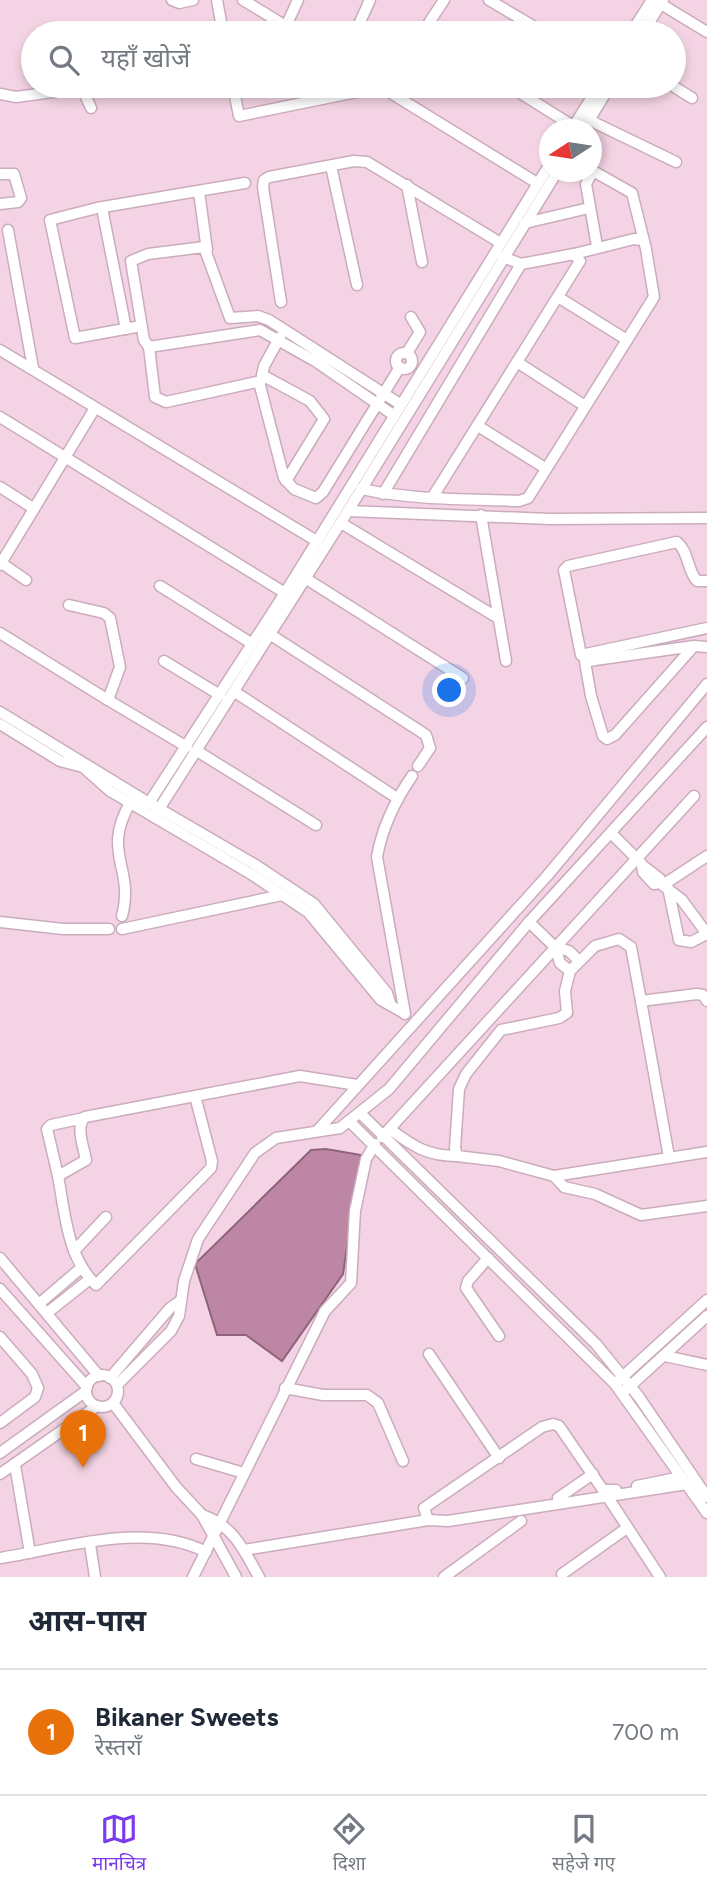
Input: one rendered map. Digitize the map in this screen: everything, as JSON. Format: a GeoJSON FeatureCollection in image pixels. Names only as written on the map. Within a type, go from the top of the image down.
{"type":"FeatureCollection","features":[{"type":"Feature","properties":{"kind":"street"},"geometry":{"type":"LineString","coordinates":[[172,0],[179,4],[193,0]]}},
{"type":"Feature","properties":{"kind":"street"},"geometry":{"type":"LineString","coordinates":[[216,0],[220,21]]}},
{"type":"Feature","properties":{"kind":"street"},"geometry":{"type":"LineString","coordinates":[[243,0],[278,21]]}},
{"type":"Feature","properties":{"kind":"street"},"geometry":{"type":"LineString","coordinates":[[288,21],[298,0]]}},
{"type":"Feature","properties":{"kind":"street"},"geometry":{"type":"LineString","coordinates":[[360,21],[370,0]]}},
{"type":"Feature","properties":{"kind":"street"},"geometry":{"type":"LineString","coordinates":[[431,21],[444,0]]}},
{"type":"Feature","properties":{"kind":"street"},"geometry":{"type":"LineString","coordinates":[[489,0],[525,21]]}},
{"type":"Feature","properties":{"kind":"street"},"geometry":{"type":"LineString","coordinates":[[659,1],[707,32]]}},
{"type":"Feature","properties":{"kind":"street"},"geometry":{"type":"LineString","coordinates":[[642,21],[659,1]]}},
{"type":"Feature","properties":{"kind":"street"},"geometry":{"type":"LineString","coordinates":[[649,21],[659,1]]}},
{"type":"Feature","properties":{"kind":"street"},"geometry":{"type":"LineString","coordinates":[[0,94],[21,96]]}},
{"type":"Feature","properties":{"kind":"street"},"geometry":{"type":"LineString","coordinates":[[686,94],[692,98]]}},
{"type":"Feature","properties":{"kind":"street"},"geometry":{"type":"LineString","coordinates":[[86,98],[91,108]]}},
{"type":"Feature","properties":{"kind":"street"},"geometry":{"type":"LineString","coordinates":[[235,98],[239,116],[330,98]]}},
{"type":"Feature","properties":{"kind":"street"},"geometry":{"type":"LineString","coordinates":[[403,98],[537,183]]}},
{"type":"Feature","properties":{"kind":"street"},"geometry":{"type":"LineString","coordinates":[[530,98],[567,119]]}},
{"type":"Feature","properties":{"kind":"street"},"geometry":{"type":"LineString","coordinates":[[582,119],[593,98]]}},
{"type":"Feature","properties":{"kind":"street"},"geometry":{"type":"LineString","coordinates":[[584,119],[601,98]]}},
{"type":"Feature","properties":{"kind":"street"},"geometry":{"type":"LineString","coordinates":[[602,135],[676,162]]}},
{"type":"Feature","properties":{"kind":"street"},"geometry":{"type":"LineString","coordinates":[[281,302],[264,180],[363,161],[407,184],[499,242]]}},
{"type":"Feature","properties":{"kind":"street"},"geometry":{"type":"LineString","coordinates":[[331,166],[358,285]]}},
{"type":"Feature","properties":{"kind":"street"},"geometry":{"type":"LineString","coordinates":[[361,489],[383,494],[432,498],[519,501],[528,498],[653,297],[646,249],[632,193],[595,171],[590,172],[587,178],[589,208],[597,246]]}},
{"type":"Feature","properties":{"kind":"street"},"geometry":{"type":"LineString","coordinates":[[0,174],[14,174],[21,198],[18,202],[0,204]]}},
{"type":"Feature","properties":{"kind":"street"},"geometry":{"type":"LineString","coordinates":[[192,749],[220,695],[271,635],[341,523],[482,280],[499,242],[539,180]]}},
{"type":"Feature","properties":{"kind":"street"},"geometry":{"type":"LineString","coordinates":[[152,810],[192,749],[235,692],[251,643],[285,593],[392,414],[482,280],[503,257],[551,182]]}},
{"type":"Feature","properties":{"kind":"street"},"geometry":{"type":"LineString","coordinates":[[141,326],[79,339],[74,337],[49,225],[50,219],[245,183]]}},
{"type":"Feature","properties":{"kind":"street"},"geometry":{"type":"LineString","coordinates":[[407,184],[422,262]]}},
{"type":"Feature","properties":{"kind":"street"},"geometry":{"type":"LineString","coordinates":[[199,192],[207,251],[231,318],[229,335]]}},
{"type":"Feature","properties":{"kind":"street"},"geometry":{"type":"LineString","coordinates":[[102,208],[126,328]]}},
{"type":"Feature","properties":{"kind":"street"},"geometry":{"type":"LineString","coordinates":[[525,223],[589,208]]}},
{"type":"Feature","properties":{"kind":"street"},"geometry":{"type":"LineString","coordinates":[[8,230],[33,368]]}},
{"type":"Feature","properties":{"kind":"street"},"geometry":{"type":"LineString","coordinates":[[503,257],[521,264],[574,254],[597,246],[642,240]]}},
{"type":"Feature","properties":{"kind":"street"},"geometry":{"type":"LineString","coordinates":[[207,251],[201,246],[133,259],[131,269],[141,326],[145,343],[149,347],[155,397],[159,402],[261,378],[310,401],[324,419],[286,481]]}},
{"type":"Feature","properties":{"kind":"street"},"geometry":{"type":"LineString","coordinates":[[432,498],[580,261],[574,254]]}},
{"type":"Feature","properties":{"kind":"street"},"geometry":{"type":"LineString","coordinates":[[383,494],[521,264]]}},
{"type":"Feature","properties":{"kind":"street"},"geometry":{"type":"LineString","coordinates":[[558,297],[627,340]]}},
{"type":"Feature","properties":{"kind":"street"},"geometry":{"type":"LineString","coordinates":[[231,318],[263,317],[400,404]]}},
{"type":"Feature","properties":{"kind":"street"},"geometry":{"type":"LineString","coordinates":[[285,330],[261,378],[286,481],[309,497],[323,492],[400,367],[405,369],[411,364],[407,353],[420,332],[411,317]]}},
{"type":"Feature","properties":{"kind":"street"},"geometry":{"type":"LineString","coordinates":[[149,347],[256,330],[316,361],[392,414]]}},
{"type":"Feature","properties":{"kind":"street"},"geometry":{"type":"LineString","coordinates":[[0,350],[315,540]]}},
{"type":"Feature","properties":{"kind":"street"},"geometry":{"type":"LineString","coordinates":[[517,362],[585,406]]}},
{"type":"Feature","properties":{"kind":"street"},"geometry":{"type":"LineString","coordinates":[[26,580],[0,563],[95,408]]}},
{"type":"Feature","properties":{"kind":"street"},"geometry":{"type":"LineString","coordinates":[[0,418],[285,593]]}},
{"type":"Feature","properties":{"kind":"street"},"geometry":{"type":"LineString","coordinates":[[478,426],[545,468]]}},
{"type":"Feature","properties":{"kind":"street"},"geometry":{"type":"LineString","coordinates":[[374,445],[385,450]]}},
{"type":"Feature","properties":{"kind":"street"},"geometry":{"type":"LineString","coordinates":[[0,487],[33,508]]}},
{"type":"Feature","properties":{"kind":"street"},"geometry":{"type":"LineString","coordinates":[[323,492],[339,503]]}},
{"type":"Feature","properties":{"kind":"street"},"geometry":{"type":"LineString","coordinates":[[348,511],[550,519],[707,518]]}},
{"type":"Feature","properties":{"kind":"street"},"geometry":{"type":"LineString","coordinates":[[481,515],[506,660]]}},
{"type":"Feature","properties":{"kind":"street"},"geometry":{"type":"LineString","coordinates":[[341,523],[498,618]]}},
{"type":"Feature","properties":{"kind":"street"},"geometry":{"type":"LineString","coordinates":[[707,581],[697,581],[691,574],[682,547],[677,542],[564,570],[581,655],[707,628]]}},
{"type":"Feature","properties":{"kind":"street"},"geometry":{"type":"LineString","coordinates":[[305,578],[463,678]]}},
{"type":"Feature","properties":{"kind":"street"},"geometry":{"type":"LineString","coordinates":[[160,586],[251,643]]}},
{"type":"Feature","properties":{"kind":"street"},"geometry":{"type":"LineString","coordinates":[[69,605],[104,612],[110,618],[120,667],[108,700]]}},
{"type":"Feature","properties":{"kind":"street"},"geometry":{"type":"LineString","coordinates":[[0,634],[316,825]]}},
{"type":"Feature","properties":{"kind":"street"},"geometry":{"type":"LineString","coordinates":[[271,635],[426,735],[430,748],[418,765]]}},
{"type":"Feature","properties":{"kind":"street"},"geometry":{"type":"LineString","coordinates":[[694,646],[615,735],[607,739],[603,736],[583,666],[585,662],[694,646],[707,648]]}},
{"type":"Feature","properties":{"kind":"street"},"geometry":{"type":"LineString","coordinates":[[164,661],[220,695]]}},
{"type":"Feature","properties":{"kind":"street"},"geometry":{"type":"LineString","coordinates":[[317,1132],[413,1022],[547,876],[707,684]]}},
{"type":"Feature","properties":{"kind":"street"},"geometry":{"type":"LineString","coordinates":[[235,692],[397,798]]}},
{"type":"Feature","properties":{"kind":"street"},"geometry":{"type":"LineString","coordinates":[[0,712],[307,912],[381,1000],[390,1003],[413,1022]]}},
{"type":"Feature","properties":{"kind":"street"},"geometry":{"type":"LineString","coordinates":[[0,724],[61,761],[80,763],[100,784],[130,803],[152,810],[254,864],[314,904],[387,993],[390,1003]]}},
{"type":"Feature","properties":{"kind":"street"},"geometry":{"type":"LineString","coordinates":[[114,1382],[170,1308],[180,1301],[198,1239],[255,1153],[276,1138],[340,1128],[389,1089],[529,922],[707,727]]}},
{"type":"Feature","properties":{"kind":"street"},"geometry":{"type":"LineString","coordinates":[[404,1013],[377,857],[380,839],[397,798],[412,776]]}},
{"type":"Feature","properties":{"kind":"street"},"geometry":{"type":"LineString","coordinates":[[193,1577],[325,1311],[351,1283],[355,1211],[366,1160],[382,1137],[555,947],[639,862],[694,796]]}},
{"type":"Feature","properties":{"kind":"street"},"geometry":{"type":"LineString","coordinates":[[122,916],[125,884],[116,845],[118,824],[130,803]]}},
{"type":"Feature","properties":{"kind":"street"},"geometry":{"type":"LineString","coordinates":[[612,834],[639,862],[649,867],[691,911],[707,934],[691,942],[679,940],[664,885]]}},
{"type":"Feature","properties":{"kind":"street"},"geometry":{"type":"LineString","coordinates":[[664,885],[707,856]]}},
{"type":"Feature","properties":{"kind":"street"},"geometry":{"type":"LineString","coordinates":[[122,929],[282,895]]}},
{"type":"Feature","properties":{"kind":"street"},"geometry":{"type":"LineString","coordinates":[[0,922],[63,929],[109,929]]}},
{"type":"Feature","properties":{"kind":"street"},"geometry":{"type":"LineString","coordinates":[[529,922],[555,947],[569,951],[579,961]]}},
{"type":"Feature","properties":{"kind":"street"},"geometry":{"type":"LineString","coordinates":[[457,1156],[457,1101],[466,1074],[501,1030],[559,1018],[566,1013],[565,991],[570,971],[589,949],[619,939],[631,947],[669,1157]]}},
{"type":"Feature","properties":{"kind":"street"},"geometry":{"type":"LineString","coordinates":[[555,947],[560,963],[570,971]]}},
{"type":"Feature","properties":{"kind":"street"},"geometry":{"type":"LineString","coordinates":[[641,1000],[697,994],[703,995],[707,1001]]}},
{"type":"Feature","properties":{"kind":"street"},"geometry":{"type":"LineString","coordinates":[[195,1096],[211,1168],[101,1283],[96,1285],[81,1268],[74,1251],[47,1129],[51,1125],[85,1117],[195,1096],[300,1076],[357,1085]]}},
{"type":"Feature","properties":{"kind":"street"},"geometry":{"type":"LineString","coordinates":[[360,1114],[596,1344],[623,1376],[707,1496]]}},
{"type":"Feature","properties":{"kind":"street"},"geometry":{"type":"LineString","coordinates":[[58,1176],[85,1162],[80,1125],[85,1117]]}},
{"type":"Feature","properties":{"kind":"street"},"geometry":{"type":"LineString","coordinates":[[350,1122],[430,1155],[499,1161],[554,1176],[707,1152]]}},
{"type":"Feature","properties":{"kind":"street"},"geometry":{"type":"LineString","coordinates":[[382,1137],[488,1258],[615,1384],[707,1514]]}},
{"type":"Feature","properties":{"kind":"street"},"geometry":{"type":"LineString","coordinates":[[554,1176],[564,1187],[595,1194],[641,1215],[707,1206]]}},
{"type":"Feature","properties":{"kind":"street"},"geometry":{"type":"LineString","coordinates":[[74,1251],[106,1217]]}},
{"type":"Feature","properties":{"kind":"street"},"geometry":{"type":"LineString","coordinates":[[0,1258],[99,1376],[114,1382]]}},
{"type":"Feature","properties":{"kind":"street"},"geometry":{"type":"LineString","coordinates":[[488,1258],[468,1281],[466,1288],[499,1336]]}},
{"type":"Feature","properties":{"kind":"street"},"geometry":{"type":"LineString","coordinates":[[40,1303],[81,1268]]}},
{"type":"Feature","properties":{"kind":"street"},"geometry":{"type":"LineString","coordinates":[[47,1313],[90,1279]]}},
{"type":"Feature","properties":{"kind":"street"},"geometry":{"type":"LineString","coordinates":[[0,1289],[87,1389],[90,1402],[97,1406]]}},
{"type":"Feature","properties":{"kind":"street"},"geometry":{"type":"LineString","coordinates":[[615,1384],[707,1300]]}},
{"type":"Feature","properties":{"kind":"street"},"geometry":{"type":"LineString","coordinates":[[621,1393],[707,1316]]}},
{"type":"Feature","properties":{"kind":"street"},"geometry":{"type":"LineString","coordinates":[[0,1337],[32,1374],[38,1388],[35,1397],[0,1423]]}},
{"type":"Feature","properties":{"kind":"street"},"geometry":{"type":"LineString","coordinates":[[429,1354],[499,1458]]}},
{"type":"Feature","properties":{"kind":"street"},"geometry":{"type":"LineString","coordinates":[[665,1356],[707,1365]]}},
{"type":"Feature","properties":{"kind":"street"},"geometry":{"type":"LineString","coordinates":[[0,1453],[87,1389],[99,1376]]}},
{"type":"Feature","properties":{"kind":"street"},"geometry":{"type":"LineString","coordinates":[[113,1403],[117,1395],[114,1382]]}},
{"type":"Feature","properties":{"kind":"street"},"geometry":{"type":"LineString","coordinates":[[285,1388],[323,1395],[367,1395],[378,1403],[403,1461]]}},
{"type":"Feature","properties":{"kind":"street"},"geometry":{"type":"LineString","coordinates":[[0,1474],[97,1406],[113,1403]]}},
{"type":"Feature","properties":{"kind":"street"},"geometry":{"type":"LineString","coordinates":[[113,1403],[176,1487],[202,1515],[236,1577]]}},
{"type":"Feature","properties":{"kind":"street"},"geometry":{"type":"LineString","coordinates":[[428,1520],[424,1508],[542,1427],[554,1424],[559,1426],[607,1491],[684,1481]]}},
{"type":"Feature","properties":{"kind":"street"},"geometry":{"type":"LineString","coordinates":[[196,1459],[244,1473]]}},
{"type":"Feature","properties":{"kind":"street"},"geometry":{"type":"LineString","coordinates":[[15,1465],[30,1553]]}},
{"type":"Feature","properties":{"kind":"street"},"geometry":{"type":"LineString","coordinates":[[558,1498],[593,1474]]}},
{"type":"Feature","properties":{"kind":"street"},"geometry":{"type":"LineString","coordinates":[[244,1550],[428,1520],[461,1520],[684,1481]]}},
{"type":"Feature","properties":{"kind":"street"},"geometry":{"type":"LineString","coordinates":[[607,1496],[660,1577]]}},
{"type":"Feature","properties":{"kind":"street"},"geometry":{"type":"LineString","coordinates":[[202,1515],[220,1521],[233,1532],[260,1577]]}},
{"type":"Feature","properties":{"kind":"street"},"geometry":{"type":"LineString","coordinates":[[444,1577],[521,1521]]}},
{"type":"Feature","properties":{"kind":"street"},"geometry":{"type":"LineString","coordinates":[[562,1574],[627,1528]]}},
{"type":"Feature","properties":{"kind":"street"},"geometry":{"type":"LineString","coordinates":[[0,1558],[142,1538],[184,1541],[206,1552]]}},
{"type":"Feature","properties":{"kind":"street"},"geometry":{"type":"LineString","coordinates":[[90,1544],[95,1577]]}},
{"type":"Feature","properties":{"kind":"shaded area"},"geometry":{"type":"Polygon","coordinates":[[[326,1149],[361,1155],[343,1274],[282,1361],[246,1335],[217,1335],[195,1264],[311,1150],[326,1149]]]}},
{"type":"Feature","properties":{"kind":"place","name":"Bikaner Sweets"},"geometry":{"type":"Point","coordinates":[83,1468]}}]}
